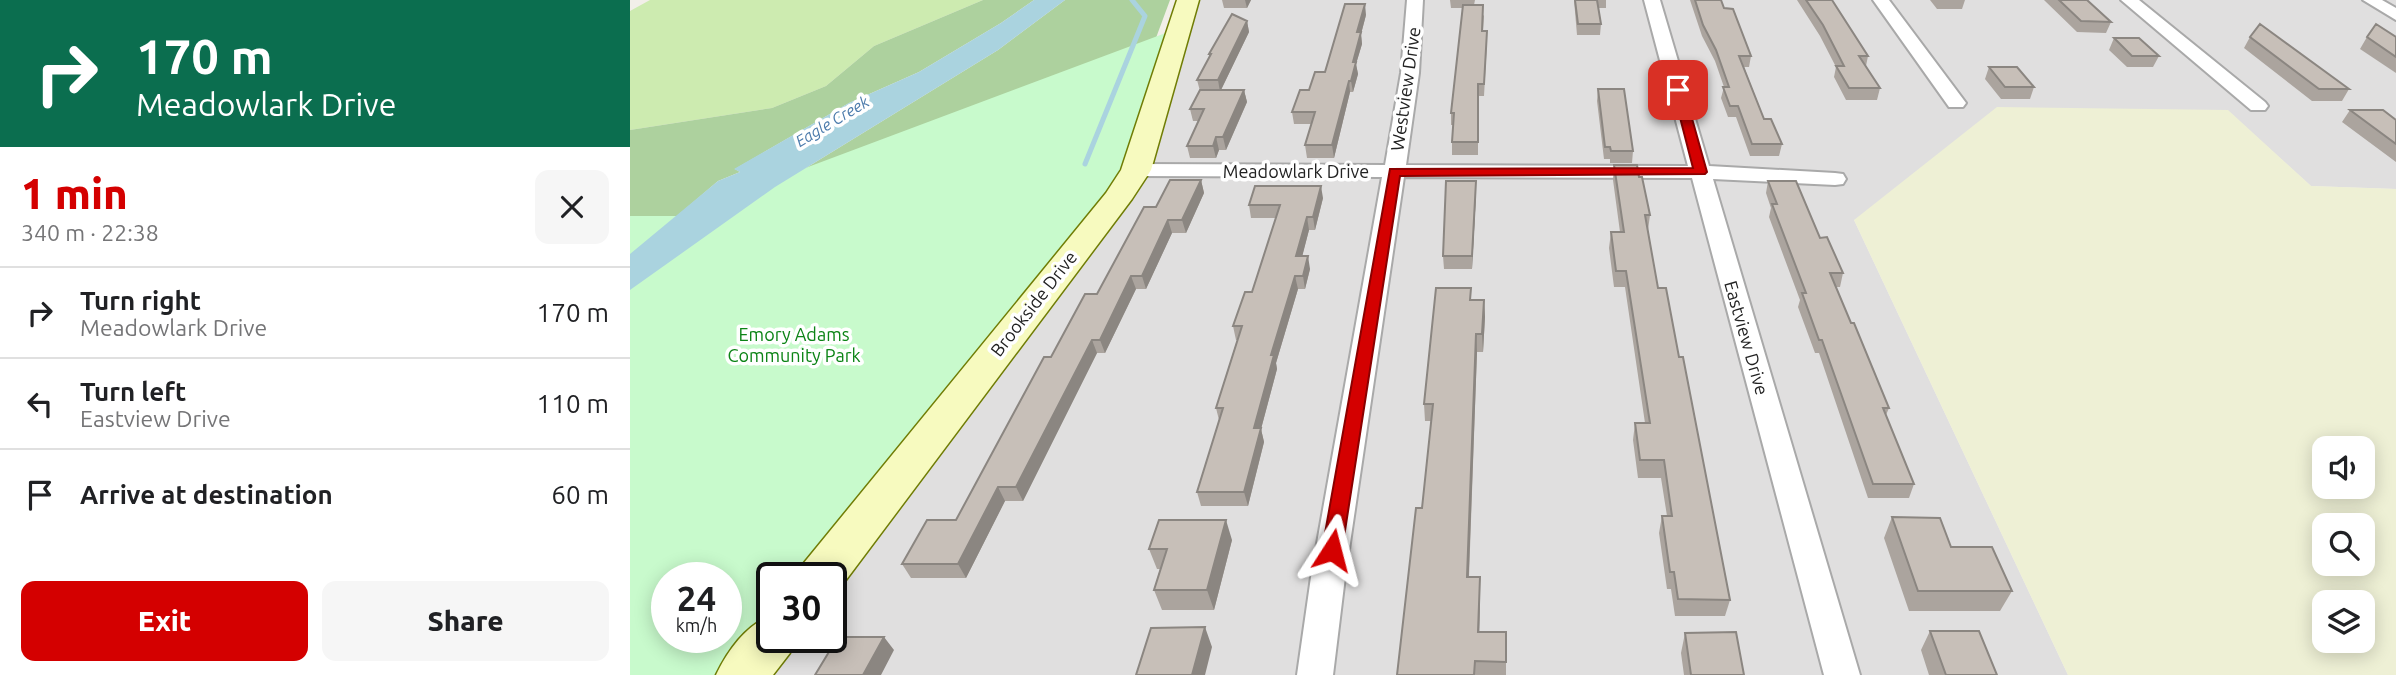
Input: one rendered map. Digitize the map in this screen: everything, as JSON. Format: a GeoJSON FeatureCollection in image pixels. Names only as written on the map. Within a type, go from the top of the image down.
{"type":"FeatureCollection","features":[{"type":"Feature","properties":{"kind":"street","name":"Brookside Drive"},"geometry":{"type":"LineString","coordinates":[[833,562],[1117,199],[1136,170],[1188,0]]}},
{"type":"Feature","properties":{"kind":"street","name":"Westview Drive"},"geometry":{"type":"LineString","coordinates":[[1315,675],[1332,550],[1410,74],[1415,0]]}},
{"type":"Feature","properties":{"kind":"street","name":"Eastview Drive"},"geometry":{"type":"LineString","coordinates":[[1652,0],[1842,675]]}},
{"type":"Feature","properties":{"kind":"street"},"geometry":{"type":"LineString","coordinates":[[1881,0],[1956,103]]}},
{"type":"Feature","properties":{"kind":"street"},"geometry":{"type":"LineString","coordinates":[[2129,0],[2258,106]]}},
{"type":"Feature","properties":{"kind":"street"},"geometry":{"type":"LineString","coordinates":[[2371,0],[2396,15]]}},
{"type":"Feature","properties":{"kind":"street","name":"Meadowlark Drive"},"geometry":{"type":"LineString","coordinates":[[1136,170],[1700,172],[1835,179]]}},
{"type":"Feature","properties":{"kind":"street"},"geometry":{"type":"LineString","coordinates":[[742,675],[759,653]]}},
{"type":"Feature","properties":{"kind":"shaded area"},"geometry":{"type":"Polygon","coordinates":[[[1189,0],[2396,0],[2396,189],[2311,186],[2227,110],[1854,220],[2068,675],[744,675],[761,653],[847,653],[847,562],[841,562],[1189,0]]]}},
{"type":"Feature","properties":{"kind":"green space"},"geometry":{"type":"Polygon","coordinates":[[[650,0],[983,0],[874,46],[826,86],[772,108],[630,130],[630,11],[650,0]]]}},
{"type":"Feature","properties":{"kind":"green space"},"geometry":{"type":"Polygon","coordinates":[[[983,0],[1034,0],[919,72],[849,103],[735,169],[740,172],[718,181],[677,216],[630,216],[630,130],[772,108],[826,86],[874,46],[983,0]]]}},
{"type":"Feature","properties":{"kind":"green space"},"geometry":{"type":"Polygon","coordinates":[[[1065,0],[1170,0],[1153,46],[775,187],[998,50],[1065,0]]]}},
{"type":"Feature","properties":{"kind":"green space","name":"Emory Adams Community Park"},"geometry":{"type":"Polygon","coordinates":[[[1179,28],[1136,170],[830,562],[756,562],[756,653],[759,653],[742,675],[630,675],[630,216],[677,216],[1179,28]]]}},
{"type":"Feature","properties":{"kind":"green space"},"geometry":{"type":"Polygon","coordinates":[[[1997,107],[2228,110],[2311,186],[2396,189],[2396,675],[2068,675],[1854,220],[1997,107]]]}},
{"type":"Feature","properties":{"kind":"water","name":"Eagle Creek"},"geometry":{"type":"Polygon","coordinates":[[[1034,0],[1065,0],[998,50],[775,187],[630,290],[630,254],[718,181],[740,172],[734,169],[849,103],[919,72],[1034,0]]]}},
{"type":"Feature","properties":{"kind":"building"},"geometry":{"type":"Polygon","coordinates":[[[1575,0],[1597,0],[1601,24],[1578,24],[1575,0]]]}},
{"type":"Feature","properties":{"kind":"building"},"geometry":{"type":"Polygon","coordinates":[[[1695,0],[1721,0],[1724,8],[1733,9],[1751,56],[1739,56],[1764,119],[1771,119],[1782,144],[1752,144],[1738,106],[1730,106],[1723,87],[1729,87],[1695,0]]]}},
{"type":"Feature","properties":{"kind":"building"},"geometry":{"type":"Polygon","coordinates":[[[1806,0],[1832,0],[1868,56],[1859,56],[1880,88],[1849,88],[1836,66],[1844,66],[1823,25],[1806,0]]]}},
{"type":"Feature","properties":{"kind":"building"},"geometry":{"type":"Polygon","coordinates":[[[2059,0],[2087,0],[2111,22],[2081,21],[2059,0]]]}},
{"type":"Feature","properties":{"kind":"building"},"geometry":{"type":"Polygon","coordinates":[[[1345,4],[1365,4],[1357,32],[1361,32],[1351,81],[1332,145],[1305,145],[1315,112],[1292,112],[1300,90],[1309,90],[1315,72],[1325,72],[1345,4]]]}},
{"type":"Feature","properties":{"kind":"building"},"geometry":{"type":"Polygon","coordinates":[[[1463,5],[1483,5],[1482,31],[1487,31],[1484,84],[1478,84],[1478,142],[1452,142],[1454,113],[1451,113],[1463,5]]]}},
{"type":"Feature","properties":{"kind":"building"},"geometry":{"type":"Polygon","coordinates":[[[1232,14],[1247,21],[1218,80],[1197,80],[1209,54],[1232,14]]]}},
{"type":"Feature","properties":{"kind":"building"},"geometry":{"type":"Polygon","coordinates":[[[2260,24],[2349,89],[2319,89],[2250,37],[2260,24]]]}},
{"type":"Feature","properties":{"kind":"building"},"geometry":{"type":"Polygon","coordinates":[[[2376,24],[2396,37],[2396,57],[2367,37],[2376,24]]]}},
{"type":"Feature","properties":{"kind":"building"},"geometry":{"type":"Polygon","coordinates":[[[2114,38],[2139,38],[2159,56],[2132,56],[2114,38]]]}},
{"type":"Feature","properties":{"kind":"building"},"geometry":{"type":"Polygon","coordinates":[[[1989,67],[2017,67],[2034,87],[2005,87],[1989,67]]]}},
{"type":"Feature","properties":{"kind":"building"},"geometry":{"type":"Polygon","coordinates":[[[1598,89],[1624,89],[1633,151],[1611,151],[1610,147],[1605,147],[1598,89]]]}},
{"type":"Feature","properties":{"kind":"building"},"geometry":{"type":"Polygon","coordinates":[[[1200,90],[1244,90],[1223,137],[1216,137],[1213,146],[1187,146],[1204,109],[1190,109],[1200,90]]]}},
{"type":"Feature","properties":{"kind":"building"},"geometry":{"type":"Polygon","coordinates":[[[2350,110],[2383,110],[2396,120],[2396,144],[2350,110]]]}},
{"type":"Feature","properties":{"kind":"building"},"geometry":{"type":"Polygon","coordinates":[[[1614,165],[1637,165],[1639,177],[1642,177],[1650,215],[1645,215],[1658,288],[1666,288],[1679,357],[1683,357],[1730,600],[1678,599],[1674,572],[1670,572],[1662,516],[1672,516],[1664,460],[1640,460],[1635,423],[1650,423],[1626,271],[1616,271],[1611,232],[1624,232],[1614,165]]]}},
{"type":"Feature","properties":{"kind":"building"},"geometry":{"type":"Polygon","coordinates":[[[1170,180],[1201,180],[1182,220],[1168,220],[1142,276],[1131,276],[1100,340],[1092,340],[1016,487],[998,487],[958,564],[902,564],[927,520],[956,520],[1044,357],[1051,357],[1085,294],[1097,294],[1144,207],[1156,207],[1170,180]]]}},
{"type":"Feature","properties":{"kind":"building"},"geometry":{"type":"Polygon","coordinates":[[[1446,181],[1476,181],[1472,256],[1443,256],[1446,181]]]}},
{"type":"Feature","properties":{"kind":"building"},"geometry":{"type":"Polygon","coordinates":[[[1768,181],[1796,181],[1820,238],[1827,237],[1843,273],[1830,273],[1889,408],[1883,408],[1914,484],[1873,484],[1822,340],[1819,340],[1802,293],[1806,293],[1772,204],[1777,204],[1768,181]]]}},
{"type":"Feature","properties":{"kind":"building"},"geometry":{"type":"Polygon","coordinates":[[[1255,186],[1321,186],[1313,217],[1307,217],[1296,256],[1308,256],[1303,276],[1295,276],[1271,355],[1274,355],[1254,428],[1261,428],[1244,492],[1197,492],[1223,408],[1216,408],[1242,326],[1233,326],[1245,292],[1252,292],[1280,205],[1249,205],[1255,186]]]}},
{"type":"Feature","properties":{"kind":"building"},"geometry":{"type":"Polygon","coordinates":[[[1436,288],[1471,288],[1470,300],[1484,300],[1482,334],[1476,334],[1467,577],[1480,577],[1478,632],[1506,632],[1506,662],[1475,661],[1474,675],[1397,675],[1416,508],[1422,508],[1433,404],[1424,404],[1436,288]]]}},
{"type":"Feature","properties":{"kind":"building"},"geometry":{"type":"Polygon","coordinates":[[[1892,517],[1940,518],[1951,547],[1992,547],[2012,591],[1918,591],[1892,517]]]}},
{"type":"Feature","properties":{"kind":"building"},"geometry":{"type":"Polygon","coordinates":[[[1159,520],[1226,520],[1207,590],[1154,590],[1167,549],[1149,549],[1159,520]]]}},
{"type":"Feature","properties":{"kind":"building"},"geometry":{"type":"Polygon","coordinates":[[[1205,627],[1192,675],[1136,675],[1151,628],[1205,627]]]}},
{"type":"Feature","properties":{"kind":"building"},"geometry":{"type":"Polygon","coordinates":[[[1930,631],[1979,631],[1997,675],[1946,675],[1930,631]]]}},
{"type":"Feature","properties":{"kind":"building"},"geometry":{"type":"Polygon","coordinates":[[[1736,632],[1744,675],[1691,675],[1685,633],[1736,632]]]}},
{"type":"Feature","properties":{"kind":"building"},"geometry":{"type":"Polygon","coordinates":[[[847,637],[884,637],[863,675],[815,675],[828,653],[847,653],[847,637]]]}},
{"type":"Feature","properties":{"kind":"waterway"},"geometry":{"type":"LineString","coordinates":[[1085,164],[1145,16],[1132,0]]}},
{"type":"Feature","properties":{"kind":"route"},"geometry":{"type":"LineString","coordinates":[[1332,550],[1394,172],[1700,172],[1678,90]]}}]}
